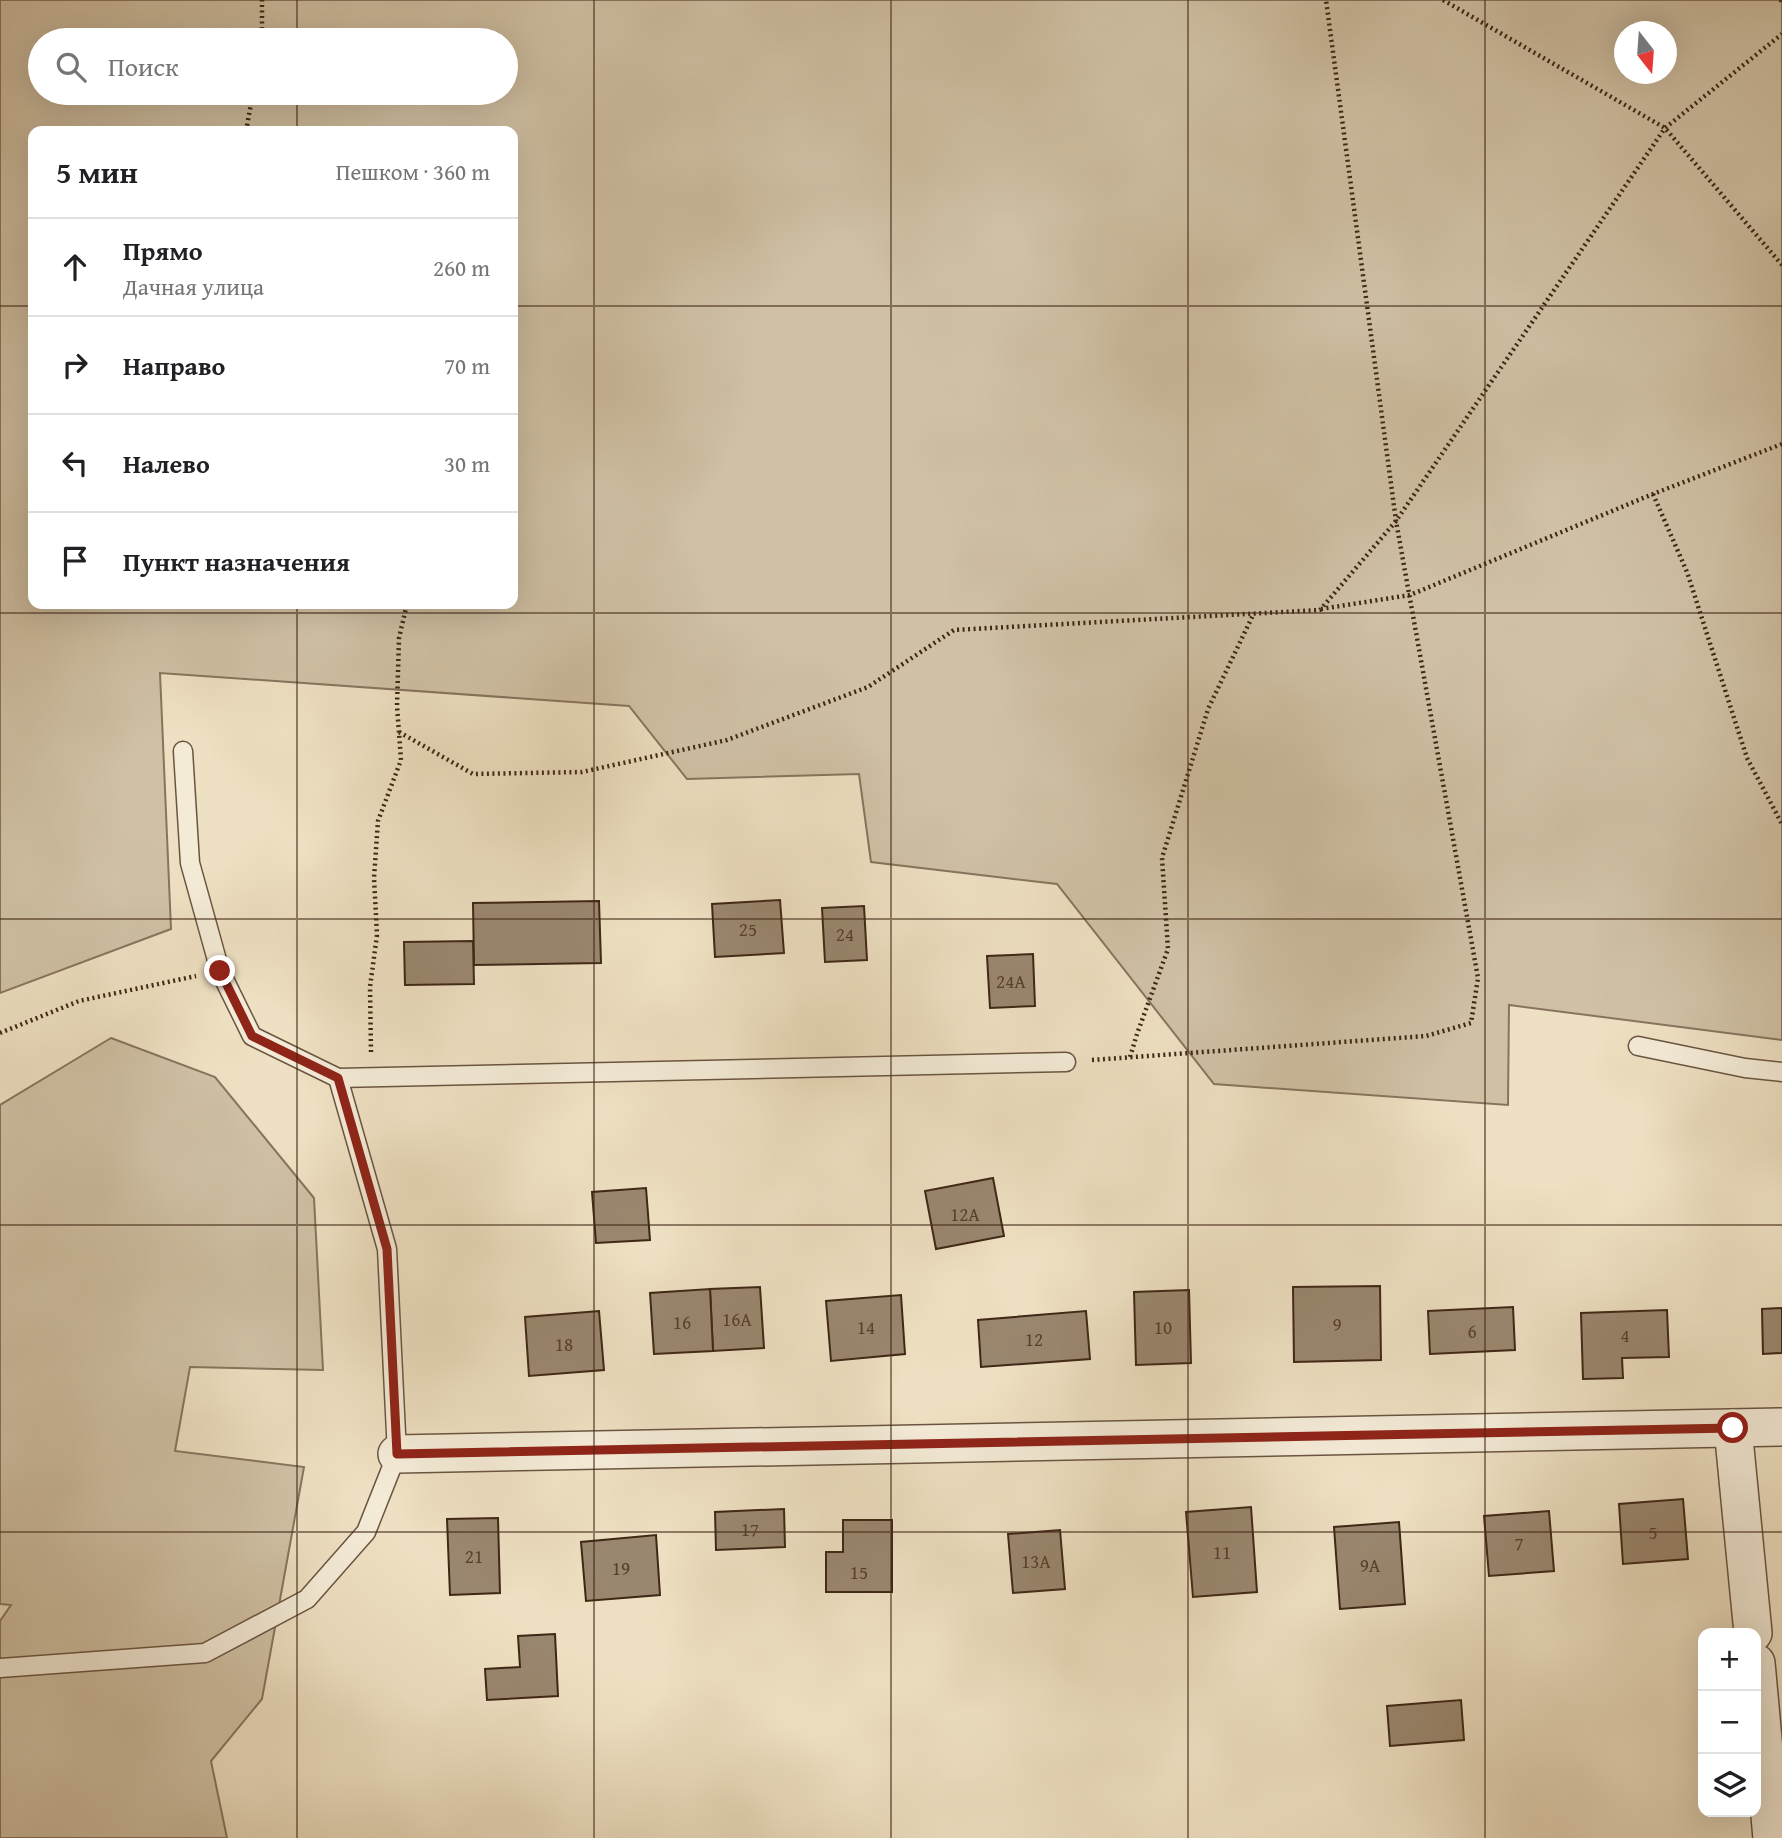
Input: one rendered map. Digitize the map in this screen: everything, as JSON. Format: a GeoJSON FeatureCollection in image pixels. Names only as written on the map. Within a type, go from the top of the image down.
{"type":"FeatureCollection","features":[{"type":"Feature","properties":{"kind":"street"},"geometry":{"type":"LineString","coordinates":[[397,1454],[1782,1427]]}},
{"type":"Feature","properties":{"kind":"street"},"geometry":{"type":"LineString","coordinates":[[1733,1428],[1753,1628]]}},
{"type":"Feature","properties":{"kind":"street"},"geometry":{"type":"LineString","coordinates":[[1759,1691],[1772,1838]]}},
{"type":"Feature","properties":{"kind":"lane"},"geometry":{"type":"LineString","coordinates":[[183,751],[190,863],[220,971],[252,1036],[338,1078],[1066,1062]]}},
{"type":"Feature","properties":{"kind":"lane"},"geometry":{"type":"LineString","coordinates":[[1638,1046],[1745,1068],[1782,1072]]}},
{"type":"Feature","properties":{"kind":"lane"},"geometry":{"type":"LineString","coordinates":[[0,1668],[205,1653],[307,1599],[366,1532],[397,1454],[387,1249],[338,1078]]}},
{"type":"Feature","properties":{"kind":"path"},"geometry":{"type":"LineString","coordinates":[[262,0],[262,28]]}},
{"type":"Feature","properties":{"kind":"path"},"geometry":{"type":"LineString","coordinates":[[1066,1062],[1426,1036],[1471,1023],[1478,978],[1396,521],[1326,0]]}},
{"type":"Feature","properties":{"kind":"path"},"geometry":{"type":"LineString","coordinates":[[1443,0],[1665,128],[1782,265]]}},
{"type":"Feature","properties":{"kind":"path"},"geometry":{"type":"LineString","coordinates":[[1320,610],[1396,521],[1665,128],[1782,34]]}},
{"type":"Feature","properties":{"kind":"path"},"geometry":{"type":"LineString","coordinates":[[247,126],[251,105]]}},
{"type":"Feature","properties":{"kind":"path"},"geometry":{"type":"LineString","coordinates":[[399,732],[473,774],[582,772],[726,740],[868,687],[954,630],[1320,610],[1410,595],[1653,494],[1782,444]]}},
{"type":"Feature","properties":{"kind":"path"},"geometry":{"type":"LineString","coordinates":[[1653,494],[1687,572],[1746,758],[1782,824]]}},
{"type":"Feature","properties":{"kind":"path"},"geometry":{"type":"LineString","coordinates":[[371,1077],[370,987],[377,935],[373,878],[378,821],[401,760],[397,706],[399,638],[406,609]]}},
{"type":"Feature","properties":{"kind":"path"},"geometry":{"type":"LineString","coordinates":[[1130,1057],[1168,949],[1162,858],[1208,709],[1254,613]]}},
{"type":"Feature","properties":{"kind":"path"},"geometry":{"type":"LineString","coordinates":[[0,1032],[79,1001],[220,971]]}},
{"type":"Feature","properties":{"kind":"shaded area"},"geometry":{"type":"Polygon","coordinates":[[[0,0],[1782,0],[1782,1040],[1509,1005],[1508,1105],[1214,1084],[1057,884],[871,862],[859,774],[687,779],[629,706],[160,673],[171,929],[0,993],[0,0]]]}},
{"type":"Feature","properties":{"kind":"shaded area"},"geometry":{"type":"Polygon","coordinates":[[[111,1038],[215,1077],[314,1198],[323,1370],[190,1367],[175,1451],[304,1467],[262,1699],[211,1761],[227,1838],[0,1838],[0,1621],[11,1605],[0,1604],[0,1105],[111,1038]]]}},
{"type":"Feature","properties":{"kind":"building"},"geometry":{"type":"Polygon","coordinates":[[[780,900],[784,953],[715,957],[712,904],[780,900]]]}},
{"type":"Feature","properties":{"kind":"building"},"geometry":{"type":"Polygon","coordinates":[[[599,901],[601,963],[474,965],[473,903],[599,901]]]}},
{"type":"Feature","properties":{"kind":"building"},"geometry":{"type":"Polygon","coordinates":[[[864,906],[867,960],[825,962],[822,908],[864,906]]]}},
{"type":"Feature","properties":{"kind":"building"},"geometry":{"type":"Polygon","coordinates":[[[473,941],[474,984],[405,985],[404,942],[473,941]]]}},
{"type":"Feature","properties":{"kind":"building"},"geometry":{"type":"Polygon","coordinates":[[[1033,954],[1035,1006],[990,1008],[987,956],[1033,954]]]}},
{"type":"Feature","properties":{"kind":"building"},"geometry":{"type":"Polygon","coordinates":[[[993,1178],[1004,1236],[936,1249],[925,1191],[993,1178]]]}},
{"type":"Feature","properties":{"kind":"building"},"geometry":{"type":"Polygon","coordinates":[[[646,1188],[650,1240],[596,1243],[592,1192],[646,1188]]]}},
{"type":"Feature","properties":{"kind":"building"},"geometry":{"type":"Polygon","coordinates":[[[1380,1286],[1381,1360],[1294,1362],[1293,1287],[1380,1286]]]}},
{"type":"Feature","properties":{"kind":"building"},"geometry":{"type":"Polygon","coordinates":[[[760,1287],[764,1348],[713,1351],[710,1289],[760,1287]]]}},
{"type":"Feature","properties":{"kind":"building"},"geometry":{"type":"Polygon","coordinates":[[[710,1289],[713,1351],[654,1354],[650,1293],[710,1289]]]}},
{"type":"Feature","properties":{"kind":"building"},"geometry":{"type":"Polygon","coordinates":[[[1189,1290],[1191,1363],[1136,1365],[1134,1292],[1189,1290]]]}},
{"type":"Feature","properties":{"kind":"building"},"geometry":{"type":"Polygon","coordinates":[[[901,1295],[905,1354],[831,1361],[826,1301],[901,1295]]]}},
{"type":"Feature","properties":{"kind":"building"},"geometry":{"type":"Polygon","coordinates":[[[1513,1307],[1515,1350],[1430,1354],[1428,1311],[1513,1307]]]}},
{"type":"Feature","properties":{"kind":"building"},"geometry":{"type":"Polygon","coordinates":[[[1782,1308],[1782,1353],[1763,1354],[1762,1309],[1782,1308]]]}},
{"type":"Feature","properties":{"kind":"building"},"geometry":{"type":"Polygon","coordinates":[[[1667,1310],[1669,1357],[1622,1358],[1623,1378],[1583,1379],[1581,1313],[1667,1310]]]}},
{"type":"Feature","properties":{"kind":"building"},"geometry":{"type":"Polygon","coordinates":[[[599,1311],[604,1370],[529,1376],[525,1317],[599,1311]]]}},
{"type":"Feature","properties":{"kind":"building"},"geometry":{"type":"Polygon","coordinates":[[[1086,1311],[1090,1359],[981,1367],[978,1320],[1086,1311]]]}},
{"type":"Feature","properties":{"kind":"building"},"geometry":{"type":"Polygon","coordinates":[[[1683,1499],[1688,1559],[1623,1564],[1619,1504],[1683,1499]]]}},
{"type":"Feature","properties":{"kind":"building"},"geometry":{"type":"Polygon","coordinates":[[[1251,1507],[1257,1592],[1193,1597],[1186,1512],[1251,1507]]]}},
{"type":"Feature","properties":{"kind":"building"},"geometry":{"type":"Polygon","coordinates":[[[784,1509],[785,1547],[716,1550],[715,1512],[784,1509]]]}},
{"type":"Feature","properties":{"kind":"building"},"geometry":{"type":"Polygon","coordinates":[[[1549,1511],[1554,1571],[1489,1576],[1484,1516],[1549,1511]]]}},
{"type":"Feature","properties":{"kind":"building"},"geometry":{"type":"Polygon","coordinates":[[[498,1518],[500,1593],[450,1595],[447,1519],[498,1518]]]}},
{"type":"Feature","properties":{"kind":"building"},"geometry":{"type":"Polygon","coordinates":[[[843,1520],[892,1520],[892,1592],[826,1592],[826,1552],[843,1552],[843,1520]]]}},
{"type":"Feature","properties":{"kind":"building"},"geometry":{"type":"Polygon","coordinates":[[[1399,1522],[1405,1604],[1340,1609],[1334,1527],[1399,1522]]]}},
{"type":"Feature","properties":{"kind":"building"},"geometry":{"type":"Polygon","coordinates":[[[1060,1530],[1065,1589],[1013,1593],[1008,1534],[1060,1530]]]}},
{"type":"Feature","properties":{"kind":"building"},"geometry":{"type":"Polygon","coordinates":[[[656,1535],[660,1595],[586,1601],[581,1542],[656,1535]]]}},
{"type":"Feature","properties":{"kind":"building"},"geometry":{"type":"Polygon","coordinates":[[[555,1634],[558,1696],[487,1700],[485,1669],[520,1667],[518,1636],[555,1634]]]}},
{"type":"Feature","properties":{"kind":"building"},"geometry":{"type":"Polygon","coordinates":[[[1461,1700],[1464,1740],[1390,1746],[1387,1706],[1461,1700]]]}},
{"type":"Feature","properties":{"kind":"route"},"geometry":{"type":"LineString","coordinates":[[220,971],[252,1036],[338,1078],[387,1249],[397,1454],[1733,1428]]}}]}
